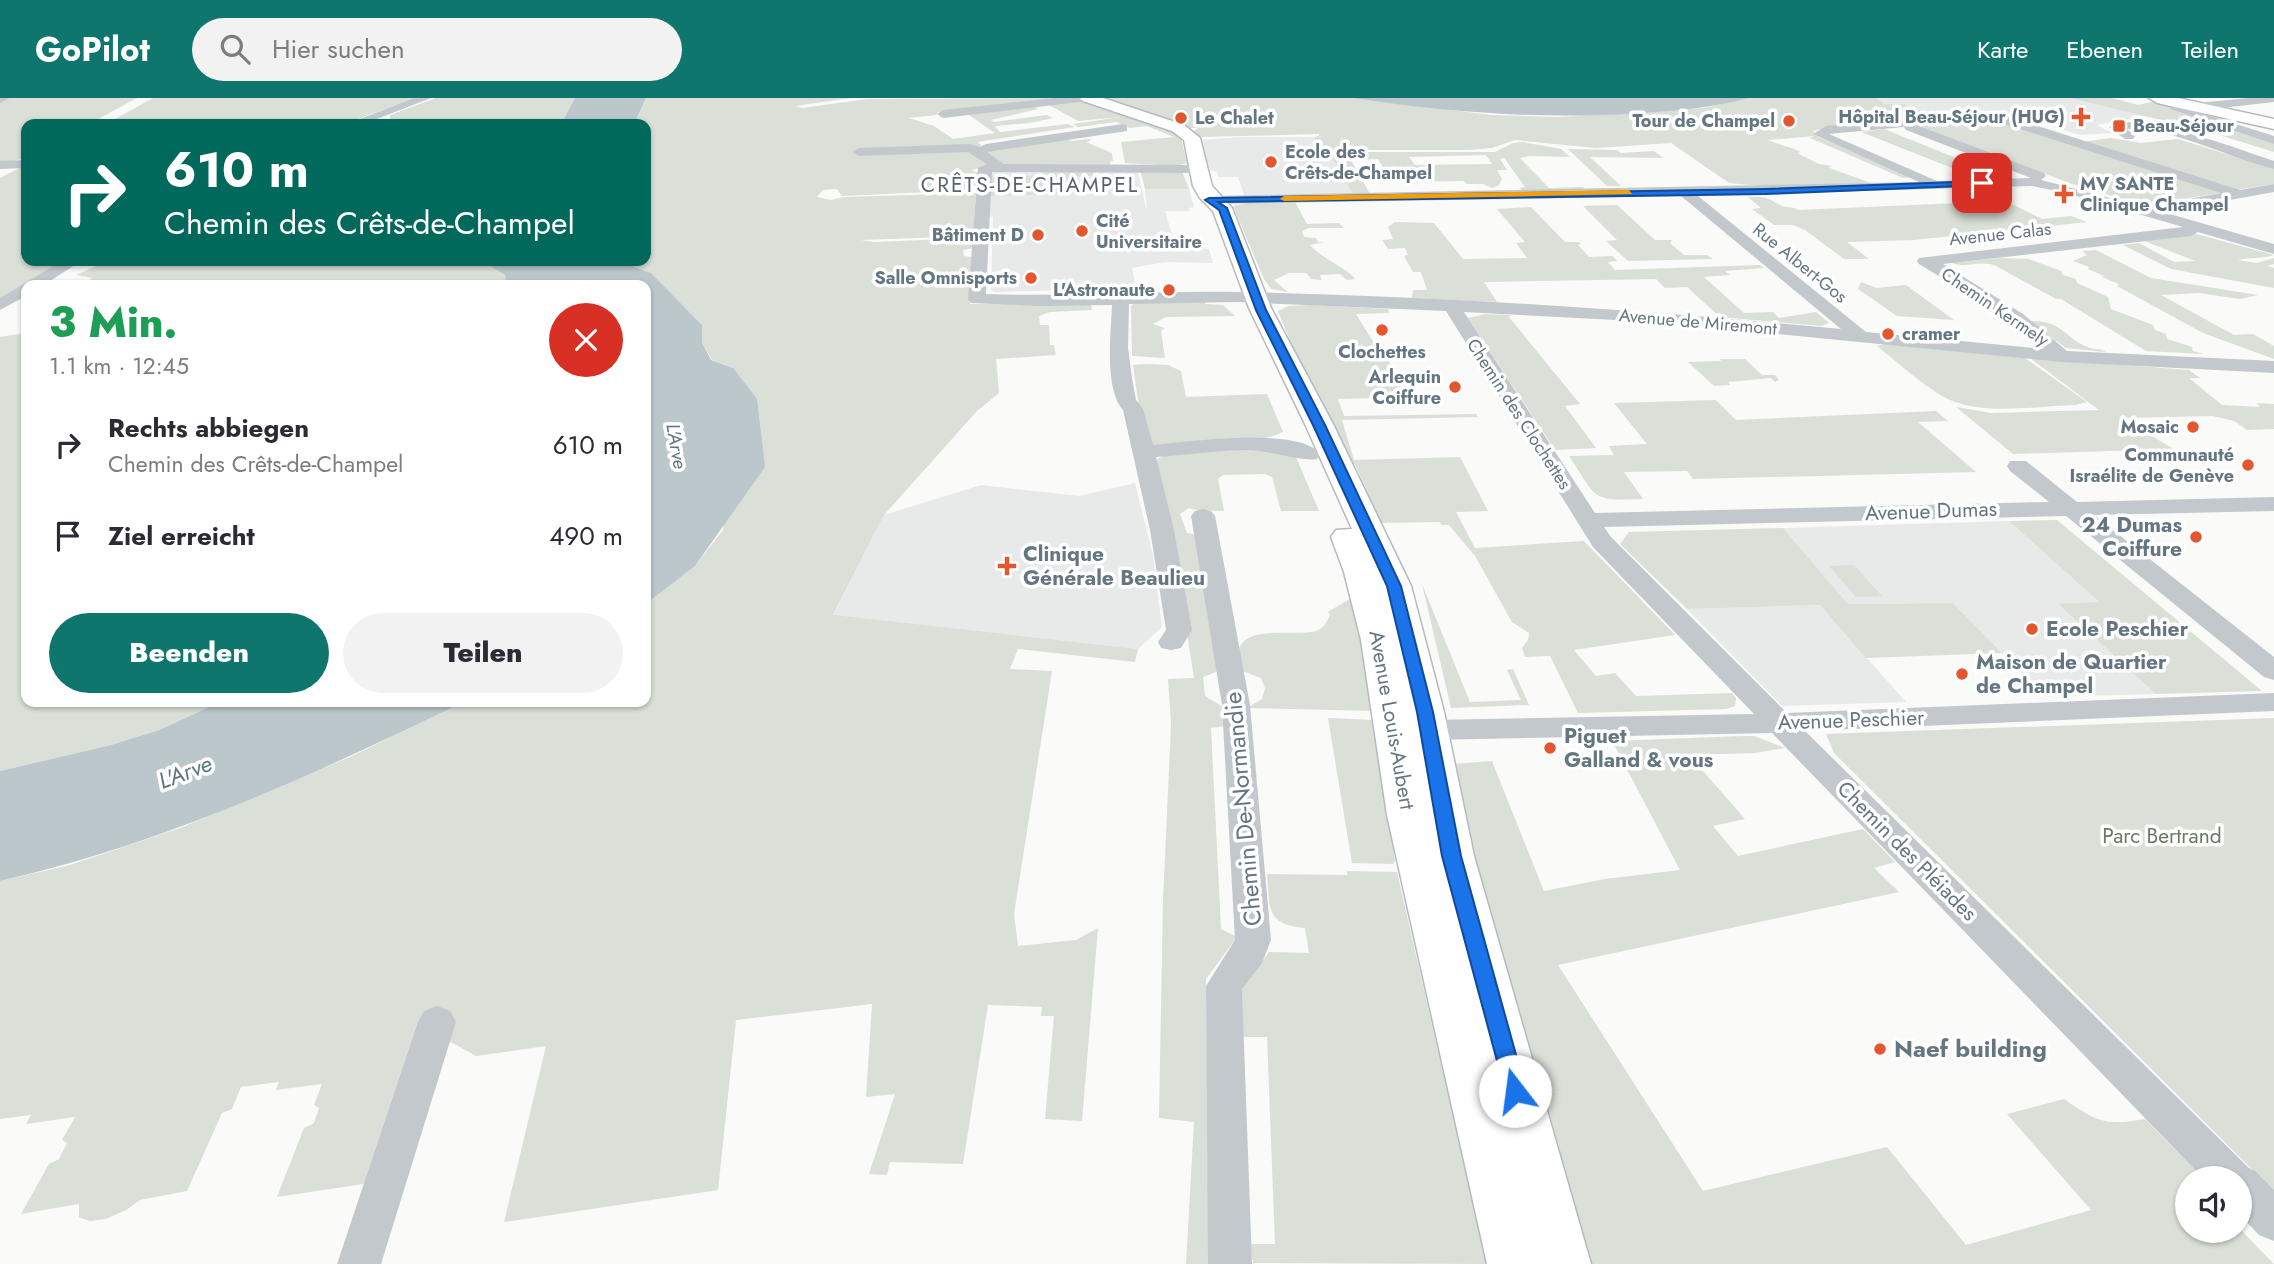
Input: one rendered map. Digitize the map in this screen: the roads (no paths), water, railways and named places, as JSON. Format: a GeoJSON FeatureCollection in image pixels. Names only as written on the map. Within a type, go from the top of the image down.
{"type":"FeatureCollection","features":[{"type":"Feature","properties":{"kind":"main road","name":"Avenue Louis-Aubert"},"geometry":{"type":"LineString","coordinates":[[1088,98],[1186,132],[1192,138],[1198,169],[1209,200],[1222,208],[1291,443],[1348,539],[1375,616],[1408,814],[1516,1264]]}},
{"type":"Feature","properties":{"kind":"main road"},"geometry":{"type":"LineString","coordinates":[[2157,98],[2274,124]]}},
{"type":"Feature","properties":{"kind":"main road","name":"Avenue Louis-Aubert"},"geometry":{"type":"LineString","coordinates":[[1247,297],[1394,586],[1429,730],[1451,856],[1562,1264]]}},
{"type":"Feature","properties":{"kind":"street"},"geometry":{"type":"LineString","coordinates":[[367,119],[425,98]]}},
{"type":"Feature","properties":{"kind":"street"},"geometry":{"type":"LineString","coordinates":[[943,114],[1088,98]]}},
{"type":"Feature","properties":{"kind":"street"},"geometry":{"type":"LineString","coordinates":[[2274,99],[2176,108],[2274,140]]}},
{"type":"Feature","properties":{"kind":"street"},"geometry":{"type":"LineString","coordinates":[[1937,185],[1819,134],[1826,130],[1989,116],[2239,194]]}},
{"type":"Feature","properties":{"kind":"street"},"geometry":{"type":"LineString","coordinates":[[1903,124],[2036,174],[2049,184]]}},
{"type":"Feature","properties":{"kind":"street"},"geometry":{"type":"LineString","coordinates":[[986,148],[1123,128]]}},
{"type":"Feature","properties":{"kind":"street"},"geometry":{"type":"LineString","coordinates":[[1084,134],[1113,150],[1120,168]]}},
{"type":"Feature","properties":{"kind":"street"},"geometry":{"type":"LineString","coordinates":[[2066,139],[2176,134],[2274,165]]}},
{"type":"Feature","properties":{"kind":"street"},"geometry":{"type":"LineString","coordinates":[[859,152],[969,148],[978,151],[999,167],[1198,169]]}},
{"type":"Feature","properties":{"kind":"street"},"geometry":{"type":"LineString","coordinates":[[0,165],[21,164]]}},
{"type":"Feature","properties":{"kind":"street","name":"Avenue de Miremont"},"geometry":{"type":"LineString","coordinates":[[999,167],[983,170],[977,299],[1247,297],[1451,306],[1634,316],[2062,356],[2274,367]]}},
{"type":"Feature","properties":{"kind":"street"},"geometry":{"type":"LineString","coordinates":[[1209,200],[1684,192],[2023,181],[2049,184],[2274,249]]}},
{"type":"Feature","properties":{"kind":"street"},"geometry":{"type":"LineString","coordinates":[[2143,211],[2274,188]]}},
{"type":"Feature","properties":{"kind":"street","name":"Rue Albert-Gos"},"geometry":{"type":"LineString","coordinates":[[1684,192],[1860,336]]}},
{"type":"Feature","properties":{"kind":"street","name":"Avenue Calas"},"geometry":{"type":"LineString","coordinates":[[1925,261],[2204,229]]}},
{"type":"Feature","properties":{"kind":"street","name":"Chemin Kermely"},"geometry":{"type":"LineString","coordinates":[[1925,261],[1979,293],[2052,344],[2062,356]]}},
{"type":"Feature","properties":{"kind":"street"},"geometry":{"type":"LineString","coordinates":[[41,280],[65,266]]}},
{"type":"Feature","properties":{"kind":"street"},"geometry":{"type":"LineString","coordinates":[[0,305],[21,292]]}},
{"type":"Feature","properties":{"kind":"street"},"geometry":{"type":"LineString","coordinates":[[1112,299],[1126,401],[1133,409],[1162,530],[1179,630],[1171,642]]}},
{"type":"Feature","properties":{"kind":"street","name":"Chemin des Clochettes"},"geometry":{"type":"LineString","coordinates":[[1451,306],[1588,520]]}},
{"type":"Feature","properties":{"kind":"street"},"geometry":{"type":"LineString","coordinates":[[1144,452],[1291,443]]}},
{"type":"Feature","properties":{"kind":"street"},"geometry":{"type":"LineString","coordinates":[[2018,466],[2274,671]]}},
{"type":"Feature","properties":{"kind":"street","name":"Avenue Dumas"},"geometry":{"type":"LineString","coordinates":[[1588,520],[2274,504]]}},
{"type":"Feature","properties":{"kind":"street","name":"Chemin De-Normandie"},"geometry":{"type":"LineString","coordinates":[[1203,516],[1236,705],[1253,940],[1249,953],[1224,986],[1230,1264]]}},
{"type":"Feature","properties":{"kind":"street","name":"Chemin des Pléiades"},"geometry":{"type":"LineString","coordinates":[[1588,520],[1615,556],[2220,1166]]}},
{"type":"Feature","properties":{"kind":"street","name":"Avenue Peschier"},"geometry":{"type":"LineString","coordinates":[[1429,730],[1780,721],[2274,702]]}},
{"type":"Feature","properties":{"kind":"street"},"geometry":{"type":"LineString","coordinates":[[359,1264],[437,1022]]}},
{"type":"Feature","properties":{"kind":"street"},"geometry":{"type":"LineString","coordinates":[[2252,1197],[2274,1220]]}},
{"type":"Feature","properties":{"kind":"water"},"geometry":{"type":"Polygon","coordinates":[[[575,98],[646,98],[636,119],[564,119],[575,98]]]}},
{"type":"Feature","properties":{"kind":"water"},"geometry":{"type":"Polygon","coordinates":[[[1352,98],[1748,98],[1680,110],[1566,116],[1459,111],[1352,98]]]}},
{"type":"Feature","properties":{"kind":"water","name":"L'Arve"},"geometry":{"type":"Polygon","coordinates":[[[490,266],[631,266],[651,273],[702,325],[702,342],[711,360],[733,368],[757,399],[765,467],[695,566],[651,600],[651,280],[506,280],[505,275],[490,266]]]}},
{"type":"Feature","properties":{"kind":"water","name":"L'Arve"},"geometry":{"type":"Polygon","coordinates":[[[209,707],[453,707],[237,805],[120,848],[0,881],[0,771],[111,745],[159,730],[209,707]]]}},
{"type":"Feature","properties":{"kind":"place","name":"Hôpital Beau-Séjour (HUG)"},"geometry":{"type":"Point","coordinates":[2081,117]}},
{"type":"Feature","properties":{"kind":"place","name":"Le Chalet"},"geometry":{"type":"Point","coordinates":[1181,118]}},
{"type":"Feature","properties":{"kind":"place","name":"Tour de Champel"},"geometry":{"type":"Point","coordinates":[1789,121]}},
{"type":"Feature","properties":{"kind":"place","name":"Beau-Séjour"},"geometry":{"type":"Point","coordinates":[2119,126]}},
{"type":"Feature","properties":{"kind":"place","name":"Ecole des Crêts-de-Champel"},"geometry":{"type":"Point","coordinates":[1271,162]}},
{"type":"Feature","properties":{"kind":"place","name":"MV SANTE Clinique Champel"},"geometry":{"type":"Point","coordinates":[2064,194]}},
{"type":"Feature","properties":{"kind":"place","name":"Cité Universitaire"},"geometry":{"type":"Point","coordinates":[1082,231]}},
{"type":"Feature","properties":{"kind":"place","name":"Bâtiment D"},"geometry":{"type":"Point","coordinates":[1038,235]}},
{"type":"Feature","properties":{"kind":"place","name":"Salle Omnisports"},"geometry":{"type":"Point","coordinates":[1031,278]}},
{"type":"Feature","properties":{"kind":"place","name":"L'Astronaute"},"geometry":{"type":"Point","coordinates":[1169,290]}},
{"type":"Feature","properties":{"kind":"place","name":"Clochettes"},"geometry":{"type":"Point","coordinates":[1382,330]}},
{"type":"Feature","properties":{"kind":"place","name":"cramer"},"geometry":{"type":"Point","coordinates":[1888,334]}},
{"type":"Feature","properties":{"kind":"place","name":"Arlequin Coiffure"},"geometry":{"type":"Point","coordinates":[1455,387]}},
{"type":"Feature","properties":{"kind":"place","name":"Mosaic"},"geometry":{"type":"Point","coordinates":[2193,427]}},
{"type":"Feature","properties":{"kind":"place","name":"Communauté Israélite de Genève"},"geometry":{"type":"Point","coordinates":[2248,465]}},
{"type":"Feature","properties":{"kind":"place","name":"24 Dumas Coiffure"},"geometry":{"type":"Point","coordinates":[2196,537]}},
{"type":"Feature","properties":{"kind":"place","name":"Clinique Générale Beaulieu"},"geometry":{"type":"Point","coordinates":[1007,566]}},
{"type":"Feature","properties":{"kind":"place","name":"Ecole Peschier"},"geometry":{"type":"Point","coordinates":[2032,629]}},
{"type":"Feature","properties":{"kind":"place","name":"Maison de Quartier de Champel"},"geometry":{"type":"Point","coordinates":[1962,674]}},
{"type":"Feature","properties":{"kind":"place","name":"Piguet Galland & vous"},"geometry":{"type":"Point","coordinates":[1550,748]}},
{"type":"Feature","properties":{"kind":"place","name":"Naef building"},"geometry":{"type":"Point","coordinates":[1880,1049]}},
{"type":"Feature","properties":{"kind":"district","name":"CRÊTS-DE-CHAMPEL"},"geometry":{"type":"Point","coordinates":[1030,185]}},
{"type":"Feature","properties":{"kind":"park label","name":"Parc Bertrand"},"geometry":{"type":"Point","coordinates":[2162,836]}}]}
